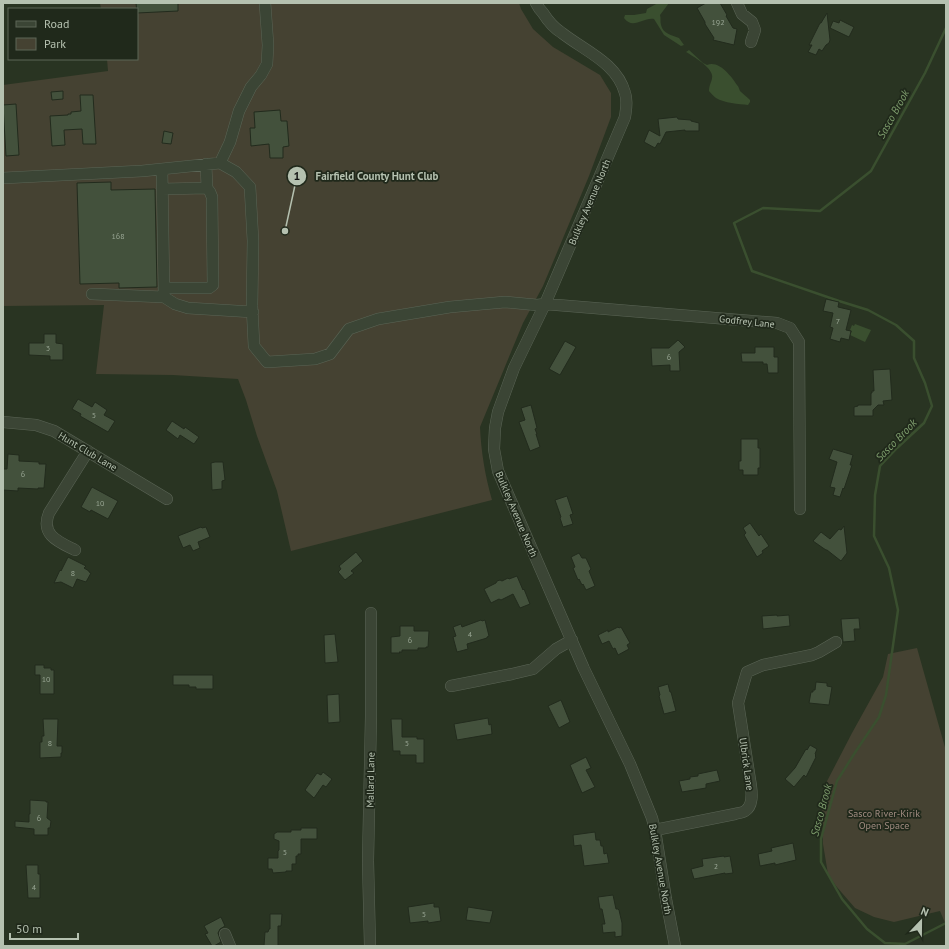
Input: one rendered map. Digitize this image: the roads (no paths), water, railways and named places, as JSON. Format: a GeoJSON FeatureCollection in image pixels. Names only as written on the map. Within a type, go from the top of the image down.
{"type":"FeatureCollection","features":[{"type":"Feature","properties":{"kind":"street"},"geometry":{"type":"LineString","coordinates":[[220,163],[230,142],[239,111],[251,87],[267,64],[268,45],[265,3]]}},
{"type":"Feature","properties":{"kind":"street","name":"Bulkley Avenue North"},"geometry":{"type":"LineString","coordinates":[[536,3],[548,21],[561,33],[601,60],[615,72],[626,94],[625,117],[545,304],[514,368],[498,412],[495,428],[494,448],[498,471],[584,669],[630,764],[652,818],[674,946]]}},
{"type":"Feature","properties":{"kind":"street"},"geometry":{"type":"LineString","coordinates":[[737,3],[742,14],[752,22],[755,30],[751,42]]}},
{"type":"Feature","properties":{"kind":"street"},"geometry":{"type":"LineString","coordinates":[[3,178],[142,171],[220,163],[236,172],[250,187],[253,241],[252,312],[188,308],[175,304],[164,293],[162,169]]}},
{"type":"Feature","properties":{"kind":"street"},"geometry":{"type":"LineString","coordinates":[[92,294],[164,293],[209,288],[214,285],[212,197],[207,188],[206,164]]}},
{"type":"Feature","properties":{"kind":"street"},"geometry":{"type":"LineString","coordinates":[[162,189],[207,188]]}},
{"type":"Feature","properties":{"kind":"street","name":"Godfrey Lane"},"geometry":{"type":"LineString","coordinates":[[252,312],[254,346],[267,362],[315,359],[330,354],[349,328],[378,319],[450,307],[505,302],[777,323],[790,328],[799,342],[800,509]]}},
{"type":"Feature","properties":{"kind":"street","name":"Hunt Club Lane"},"geometry":{"type":"LineString","coordinates":[[3,422],[36,425],[54,431],[167,499]]}},
{"type":"Feature","properties":{"kind":"street"},"geometry":{"type":"LineString","coordinates":[[75,550],[58,542],[51,536],[47,530],[46,520],[88,451]]}},
{"type":"Feature","properties":{"kind":"street","name":"Mallard Lane"},"geometry":{"type":"LineString","coordinates":[[370,946],[368,861],[371,716],[371,614]]}},
{"type":"Feature","properties":{"kind":"street"},"geometry":{"type":"LineString","coordinates":[[451,686],[533,669],[556,649],[572,640]]}},
{"type":"Feature","properties":{"kind":"street","name":"Ulbrick Lane"},"geometry":{"type":"LineString","coordinates":[[655,830],[745,811],[750,805],[752,795],[738,703],[747,672],[763,665],[812,655],[836,642]]}},
{"type":"Feature","properties":{"kind":"street"},"geometry":{"type":"LineString","coordinates":[[225,934],[230,946]]}},
{"type":"Feature","properties":{"kind":"waterway","name":"Sasco Brook"},"geometry":{"type":"LineString","coordinates":[[946,28],[925,73],[871,171],[820,211],[763,208],[734,223],[752,271],[868,310],[896,325],[914,341],[914,358],[925,383],[932,406],[924,423],[880,466],[875,495],[874,536],[889,568],[898,610],[886,695],[879,717],[837,781],[821,839],[821,862],[842,899],[867,929],[885,943],[905,944],[946,923]]}},
{"type":"Feature","properties":{"kind":"place","name":"Fairfield County Hunt Club"},"geometry":{"type":"Point","coordinates":[285,231]}},
{"type":"Feature","properties":{"kind":"park label","name":"Sasco River-Kirik Open Space"},"geometry":{"type":"Point","coordinates":[884,818]}}]}
